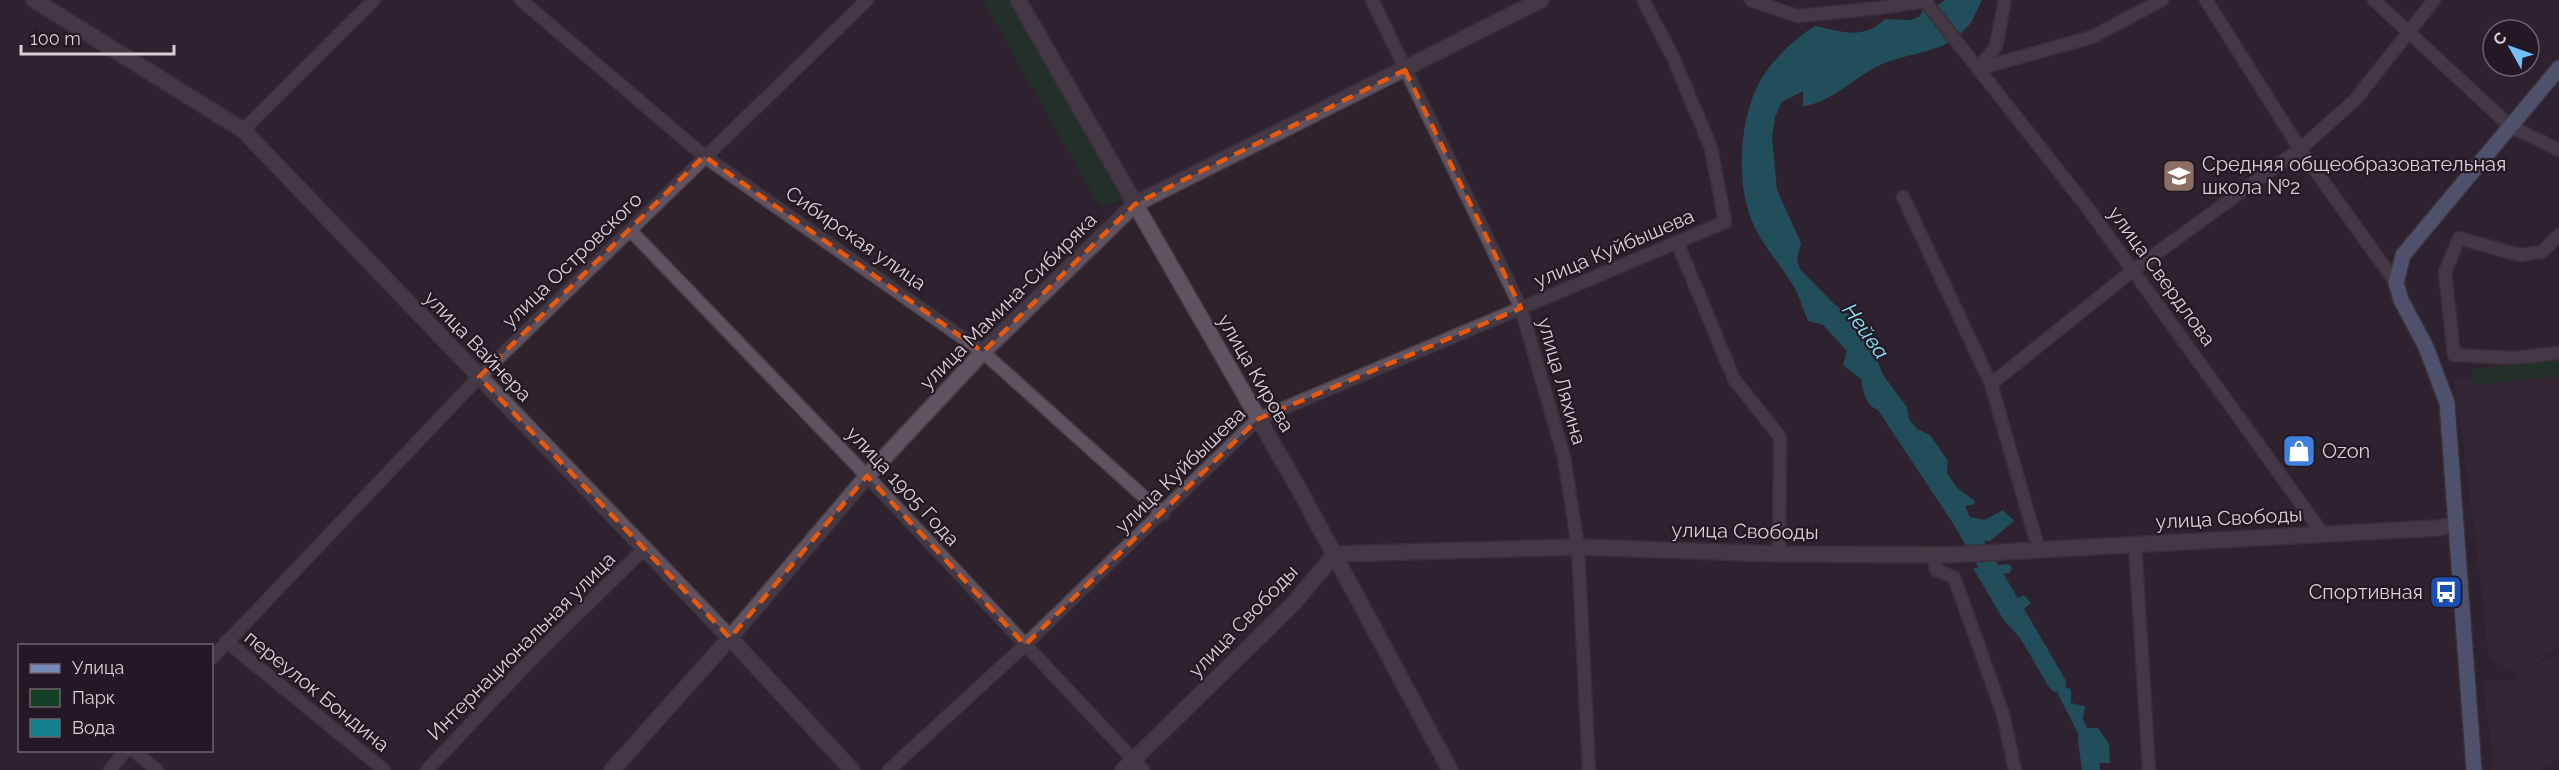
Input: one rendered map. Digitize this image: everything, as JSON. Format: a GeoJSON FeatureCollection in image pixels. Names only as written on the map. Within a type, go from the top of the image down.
{"type":"FeatureCollection","features":[{"type":"Feature","properties":{"kind":"main road"},"geometry":{"type":"LineString","coordinates":[[2474,770],[2447,403],[2426,347],[2401,300],[2396,283],[2403,255],[2559,68]]}},
{"type":"Feature","properties":{"kind":"street","name":"улица Вайнера"},"geometry":{"type":"LineString","coordinates":[[34,0],[243,130],[643,550],[730,638],[852,770]]}},
{"type":"Feature","properties":{"kind":"street"},"geometry":{"type":"LineString","coordinates":[[243,130],[374,0]]}},
{"type":"Feature","properties":{"kind":"street","name":"Сибирская улица"},"geometry":{"type":"LineString","coordinates":[[521,0],[704,156],[983,352],[1164,514]]}},
{"type":"Feature","properties":{"kind":"street","name":"улица Островского"},"geometry":{"type":"LineString","coordinates":[[213,657],[479,377],[632,231],[704,156],[867,0]]}},
{"type":"Feature","properties":{"kind":"street","name":"улица Кирова"},"geometry":{"type":"LineString","coordinates":[[1018,0],[1335,554],[1450,770]]}},
{"type":"Feature","properties":{"kind":"street","name":"улица Ляхина"},"geometry":{"type":"LineString","coordinates":[[1372,0],[1521,309],[1564,457],[1578,547],[1589,770]]}},
{"type":"Feature","properties":{"kind":"street","name":"улица Мамина-Сибиряка"},"geometry":{"type":"LineString","coordinates":[[612,770],[730,638],[867,476],[983,352],[1135,204],[1541,0]]}},
{"type":"Feature","properties":{"kind":"street","name":"улица Куйбышева"},"geometry":{"type":"LineString","coordinates":[[889,770],[1026,645],[1164,514],[1258,419],[1725,222],[1712,148],[1673,57],[1643,0]]}},
{"type":"Feature","properties":{"kind":"street"},"geometry":{"type":"LineString","coordinates":[[1751,0],[1797,16],[1878,8],[1925,0]]}},
{"type":"Feature","properties":{"kind":"street","name":"улица Свердлова"},"geometry":{"type":"LineString","coordinates":[[1925,0],[2087,207],[2323,534]]}},
{"type":"Feature","properties":{"kind":"street"},"geometry":{"type":"LineString","coordinates":[[1978,69],[1996,46],[2005,0]]}},
{"type":"Feature","properties":{"kind":"street"},"geometry":{"type":"LineString","coordinates":[[1978,69],[2092,37],[2162,0]]}},
{"type":"Feature","properties":{"kind":"street"},"geometry":{"type":"LineString","coordinates":[[2206,0],[2300,149],[2396,283]]}},
{"type":"Feature","properties":{"kind":"street"},"geometry":{"type":"LineString","coordinates":[[2374,0],[2510,126],[2559,150]]}},
{"type":"Feature","properties":{"kind":"street"},"geometry":{"type":"LineString","coordinates":[[1991,384],[2132,271],[2300,149],[2355,100],[2434,0]]}},
{"type":"Feature","properties":{"kind":"street"},"geometry":{"type":"LineString","coordinates":[[1903,197],[1991,384],[2039,550]]}},
{"type":"Feature","properties":{"kind":"street","name":"улица 1905 Года"},"geometry":{"type":"LineString","coordinates":[[632,231],[1026,645],[1133,767]]}},
{"type":"Feature","properties":{"kind":"street"},"geometry":{"type":"LineString","coordinates":[[2559,235],[2542,252],[2519,255],[2459,238],[2445,272],[2454,355],[2513,357],[2559,353]]}},
{"type":"Feature","properties":{"kind":"street"},"geometry":{"type":"LineString","coordinates":[[1677,242],[1734,379],[1780,437],[1779,554]]}},
{"type":"Feature","properties":{"kind":"street","name":"улица Свободы"},"geometry":{"type":"LineString","coordinates":[[1133,767],[1293,604],[1335,554],[1578,547],[1779,554],[1940,555],[2438,528],[2456,524]]}},
{"type":"Feature","properties":{"kind":"street"},"geometry":{"type":"LineString","coordinates":[[2135,544],[2149,770]]}},
{"type":"Feature","properties":{"kind":"street","name":"Интернациональная улица"},"geometry":{"type":"LineString","coordinates":[[427,770],[529,662],[643,550]]}},
{"type":"Feature","properties":{"kind":"street"},"geometry":{"type":"LineString","coordinates":[[1940,555],[1936,570],[1954,577],[2003,714],[2015,770]]}},
{"type":"Feature","properties":{"kind":"street","name":"переулок Бондина"},"geometry":{"type":"LineString","coordinates":[[226,641],[384,770]]}},
{"type":"Feature","properties":{"kind":"street"},"geometry":{"type":"LineString","coordinates":[[110,770],[124,752]]}},
{"type":"Feature","properties":{"kind":"street"},"geometry":{"type":"LineString","coordinates":[[136,752],[158,770]]}},
{"type":"Feature","properties":{"kind":"highlighted area"},"geometry":{"type":"Polygon","coordinates":[[[1405,70],[1521,308],[1258,419],[1025,645],[867,476],[730,638],[479,377],[704,156],[983,352],[1135,204],[1405,70]]]}},
{"type":"Feature","properties":{"kind":"shaded area"},"geometry":{"type":"Polygon","coordinates":[[[2559,368],[2559,647],[2521,674],[2559,652],[2559,759],[2542,770],[2490,770],[2493,762],[2483,680],[2511,680],[2519,675],[2489,660],[2454,379],[2559,368]]]}},
{"type":"Feature","properties":{"kind":"green space"},"geometry":{"type":"Polygon","coordinates":[[[983,0],[1008,0],[1124,200],[1100,207],[983,0]]]}},
{"type":"Feature","properties":{"kind":"green space"},"geometry":{"type":"Polygon","coordinates":[[[2559,360],[2559,376],[2472,385],[2473,369],[2559,360]]]}},
{"type":"Feature","properties":{"kind":"water"},"geometry":{"type":"Polygon","coordinates":[[[1945,0],[1982,0],[1971,23],[1957,37],[1935,7],[1945,0]]]}},
{"type":"Feature","properties":{"kind":"water"},"geometry":{"type":"Polygon","coordinates":[[[1925,8],[1951,42],[1880,65],[1833,95],[1814,104],[1803,106],[1803,91],[1782,102],[1775,117],[1772,138],[1777,190],[1801,243],[1797,259],[1800,269],[1834,304],[1863,324],[1883,375],[1907,407],[1909,419],[1917,429],[1930,435],[1948,461],[1947,473],[1957,488],[1974,500],[1975,504],[1965,506],[1970,517],[1984,520],[2003,510],[2014,521],[1990,541],[1964,540],[1878,410],[1867,401],[1861,379],[1843,365],[1847,351],[1823,325],[1808,321],[1794,287],[1754,226],[1743,184],[1742,147],[1748,112],[1760,81],[1784,50],[1815,26],[1843,32],[1860,32],[1876,26],[1885,19],[1909,20],[1919,17],[1925,8]]]}},
{"type":"Feature","properties":{"kind":"water"},"geometry":{"type":"Polygon","coordinates":[[[2009,564],[2012,568],[2010,573],[1996,574],[2012,601],[2024,595],[2031,603],[2018,614],[2027,629],[2032,630],[2035,647],[2028,647],[2003,619],[1973,568],[2009,564]]]}},
{"type":"Feature","properties":{"kind":"water"},"geometry":{"type":"Polygon","coordinates":[[[2053,662],[2060,673],[2057,681],[2071,689],[2071,703],[2085,706],[2083,719],[2087,728],[2098,728],[2109,744],[2110,763],[2090,763],[2076,729],[2042,663],[2053,662]]]}},
{"type":"Feature","properties":{"kind":"waterway","name":"Нейва"},"geometry":{"type":"LineString","coordinates":[[1962,521],[2057,683]]}},
{"type":"Feature","properties":{"kind":"waterway","name":"Нейва"},"geometry":{"type":"LineString","coordinates":[[2087,739],[2091,770]]}},
{"type":"Feature","properties":{"kind":"place","name":"Средняя общеобразовательная школа №2"},"geometry":{"type":"Point","coordinates":[2179,176]}},
{"type":"Feature","properties":{"kind":"place","name":"Ozon"},"geometry":{"type":"Point","coordinates":[2299,451]}},
{"type":"Feature","properties":{"kind":"place","name":"Спортивная"},"geometry":{"type":"Point","coordinates":[2446,592]}}]}
